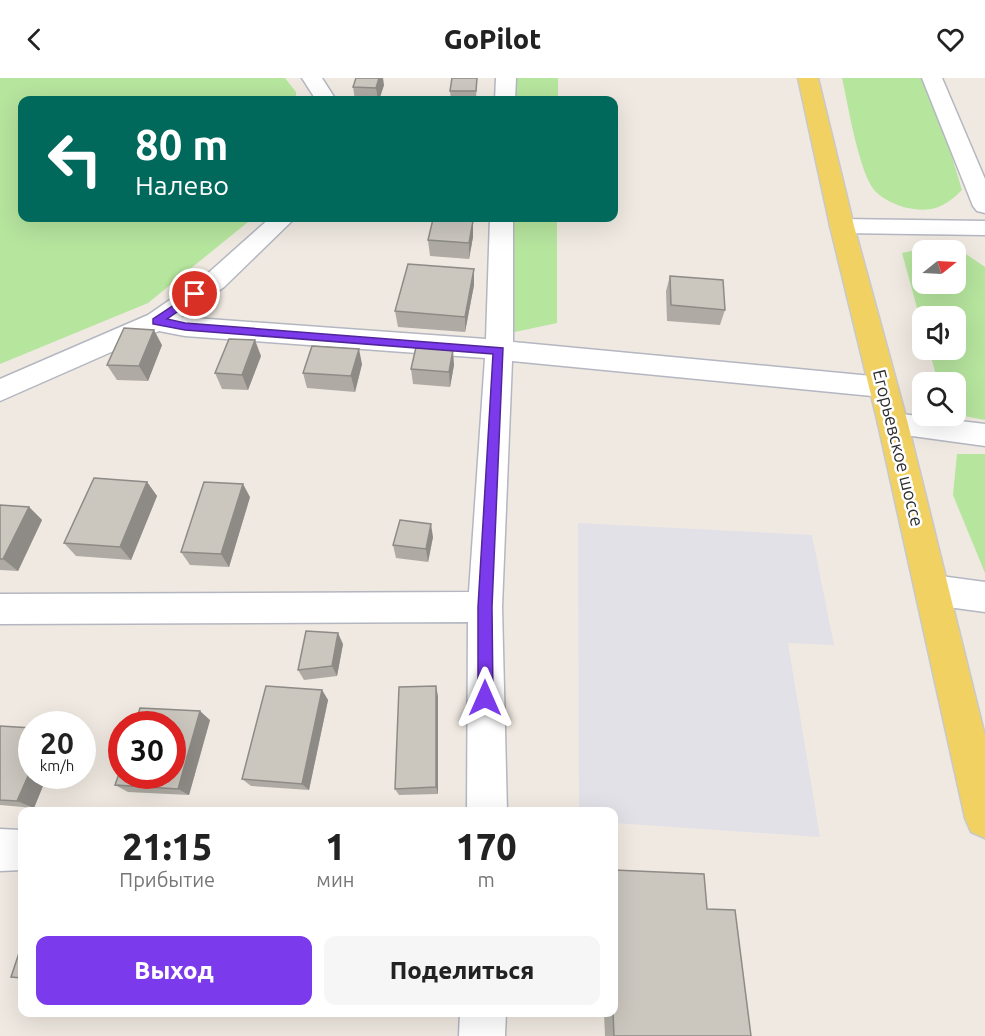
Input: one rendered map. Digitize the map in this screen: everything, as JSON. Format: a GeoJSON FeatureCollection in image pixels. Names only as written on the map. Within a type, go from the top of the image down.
{"type":"FeatureCollection","features":[{"type":"Feature","properties":{"kind":"main road","name":"Егорьевское шоссе"},"geometry":{"type":"LineString","coordinates":[[808,78],[842,226],[933,590],[985,818]]}},
{"type":"Feature","properties":{"kind":"street"},"geometry":{"type":"LineString","coordinates":[[312,78],[323,96]]}},
{"type":"Feature","properties":{"kind":"street"},"geometry":{"type":"LineString","coordinates":[[505,96],[506,78]]}},
{"type":"Feature","properties":{"kind":"street"},"geometry":{"type":"LineString","coordinates":[[932,78],[985,206]]}},
{"type":"Feature","properties":{"kind":"street"},"geometry":{"type":"LineString","coordinates":[[0,391],[157,321],[215,281],[279,222]]}},
{"type":"Feature","properties":{"kind":"street"},"geometry":{"type":"LineString","coordinates":[[486,807],[485,607],[499,351],[502,222]]}},
{"type":"Feature","properties":{"kind":"street"},"geometry":{"type":"LineString","coordinates":[[842,226],[985,228]]}},
{"type":"Feature","properties":{"kind":"street"},"geometry":{"type":"LineString","coordinates":[[157,321],[185,327],[499,351],[882,387]]}},
{"type":"Feature","properties":{"kind":"street"},"geometry":{"type":"LineString","coordinates":[[893,424],[985,435]]}},
{"type":"Feature","properties":{"kind":"street"},"geometry":{"type":"LineString","coordinates":[[933,590],[985,597]]}},
{"type":"Feature","properties":{"kind":"street"},"geometry":{"type":"LineString","coordinates":[[0,609],[485,607]]}},
{"type":"Feature","properties":{"kind":"street"},"geometry":{"type":"LineString","coordinates":[[0,850],[18,850]]}},
{"type":"Feature","properties":{"kind":"street"},"geometry":{"type":"LineString","coordinates":[[482,1036],[483,1017]]}},
{"type":"Feature","properties":{"kind":"shaded area"},"geometry":{"type":"Polygon","coordinates":[[[578,523],[812,535],[834,645],[788,643],[820,837],[618,823],[618,807],[579,807],[578,523]]]}},
{"type":"Feature","properties":{"kind":"green space"},"geometry":{"type":"Polygon","coordinates":[[[0,78],[285,78],[296,92],[296,96],[18,96],[18,222],[248,222],[148,303],[0,364],[0,78]]]}},
{"type":"Feature","properties":{"kind":"green space"},"geometry":{"type":"Polygon","coordinates":[[[515,78],[558,78],[558,96],[515,96],[515,78]]]}},
{"type":"Feature","properties":{"kind":"green space"},"geometry":{"type":"Polygon","coordinates":[[[842,78],[928,78],[962,190],[940,206],[921,210],[899,206],[876,192],[864,171],[859,155],[842,78]]]}},
{"type":"Feature","properties":{"kind":"green space"},"geometry":{"type":"Polygon","coordinates":[[[512,222],[557,222],[557,323],[510,333],[512,222]]]}},
{"type":"Feature","properties":{"kind":"green space"},"geometry":{"type":"Polygon","coordinates":[[[912,251],[912,290],[902,253],[912,251]]]}},
{"type":"Feature","properties":{"kind":"green space"},"geometry":{"type":"Polygon","coordinates":[[[966,254],[985,267],[985,420],[966,416],[966,372],[935,372],[932,360],[966,360],[966,306],[917,306],[913,294],[966,294],[966,254]]]}},
{"type":"Feature","properties":{"kind":"green space"},"geometry":{"type":"Polygon","coordinates":[[[957,454],[985,454],[985,573],[953,495],[957,454]]]}},
{"type":"Feature","properties":{"kind":"building"},"geometry":{"type":"Polygon","coordinates":[[[356,78],[379,78],[376,88],[353,87],[356,78]]]}},
{"type":"Feature","properties":{"kind":"building"},"geometry":{"type":"Polygon","coordinates":[[[452,78],[477,78],[476,91],[450,91],[452,78]]]}},
{"type":"Feature","properties":{"kind":"building"},"geometry":{"type":"Polygon","coordinates":[[[432,222],[473,222],[469,243],[428,240],[432,222]]]}},
{"type":"Feature","properties":{"kind":"building"},"geometry":{"type":"Polygon","coordinates":[[[408,264],[474,269],[465,317],[395,311],[408,264]]]}},
{"type":"Feature","properties":{"kind":"building"},"geometry":{"type":"Polygon","coordinates":[[[670,276],[723,280],[725,310],[671,305],[670,276]]]}},
{"type":"Feature","properties":{"kind":"building"},"geometry":{"type":"Polygon","coordinates":[[[124,328],[154,330],[139,366],[107,365],[124,328]]]}},
{"type":"Feature","properties":{"kind":"building"},"geometry":{"type":"Polygon","coordinates":[[[229,339],[255,340],[242,375],[215,373],[229,339]]]}},
{"type":"Feature","properties":{"kind":"building"},"geometry":{"type":"Polygon","coordinates":[[[312,346],[359,349],[351,376],[303,373],[312,346]]]}},
{"type":"Feature","properties":{"kind":"building"},"geometry":{"type":"Polygon","coordinates":[[[416,347],[453,350],[449,372],[411,369],[416,347]]]}},
{"type":"Feature","properties":{"kind":"building"},"geometry":{"type":"Polygon","coordinates":[[[94,478],[147,482],[120,547],[64,543],[94,478]]]}},
{"type":"Feature","properties":{"kind":"building"},"geometry":{"type":"Polygon","coordinates":[[[204,482],[243,484],[221,554],[181,552],[204,482]]]}},
{"type":"Feature","properties":{"kind":"building"},"geometry":{"type":"Polygon","coordinates":[[[0,505],[29,507],[3,559],[0,559],[0,505]]]}},
{"type":"Feature","properties":{"kind":"building"},"geometry":{"type":"Polygon","coordinates":[[[400,520],[431,524],[426,549],[393,545],[400,520]]]}},
{"type":"Feature","properties":{"kind":"building"},"geometry":{"type":"Polygon","coordinates":[[[306,631],[338,633],[332,666],[298,670],[306,631]]]}},
{"type":"Feature","properties":{"kind":"building"},"geometry":{"type":"Polygon","coordinates":[[[266,686],[322,690],[302,784],[242,779],[266,686]]]}},
{"type":"Feature","properties":{"kind":"building"},"geometry":{"type":"Polygon","coordinates":[[[436,686],[436,787],[395,789],[399,687],[436,686]]]}},
{"type":"Feature","properties":{"kind":"building"},"geometry":{"type":"Polygon","coordinates":[[[140,708],[200,711],[186,761],[186,711],[139,711],[140,708]]]}},
{"type":"Feature","properties":{"kind":"building"},"geometry":{"type":"Polygon","coordinates":[[[0,726],[18,727],[18,789],[22,789],[17,801],[0,800],[0,726]]]}},
{"type":"Feature","properties":{"kind":"building"},"geometry":{"type":"Polygon","coordinates":[[[618,870],[704,874],[707,909],[735,910],[751,1036],[614,1036],[613,1017],[618,1017],[618,870]]]}},
{"type":"Feature","properties":{"kind":"building"},"geometry":{"type":"Polygon","coordinates":[[[18,956],[18,978],[11,977],[18,956]]]}},
{"type":"Feature","properties":{"kind":"route"},"geometry":{"type":"LineString","coordinates":[[195,294],[157,321],[185,327],[499,351],[485,607],[485,698]]}}]}
